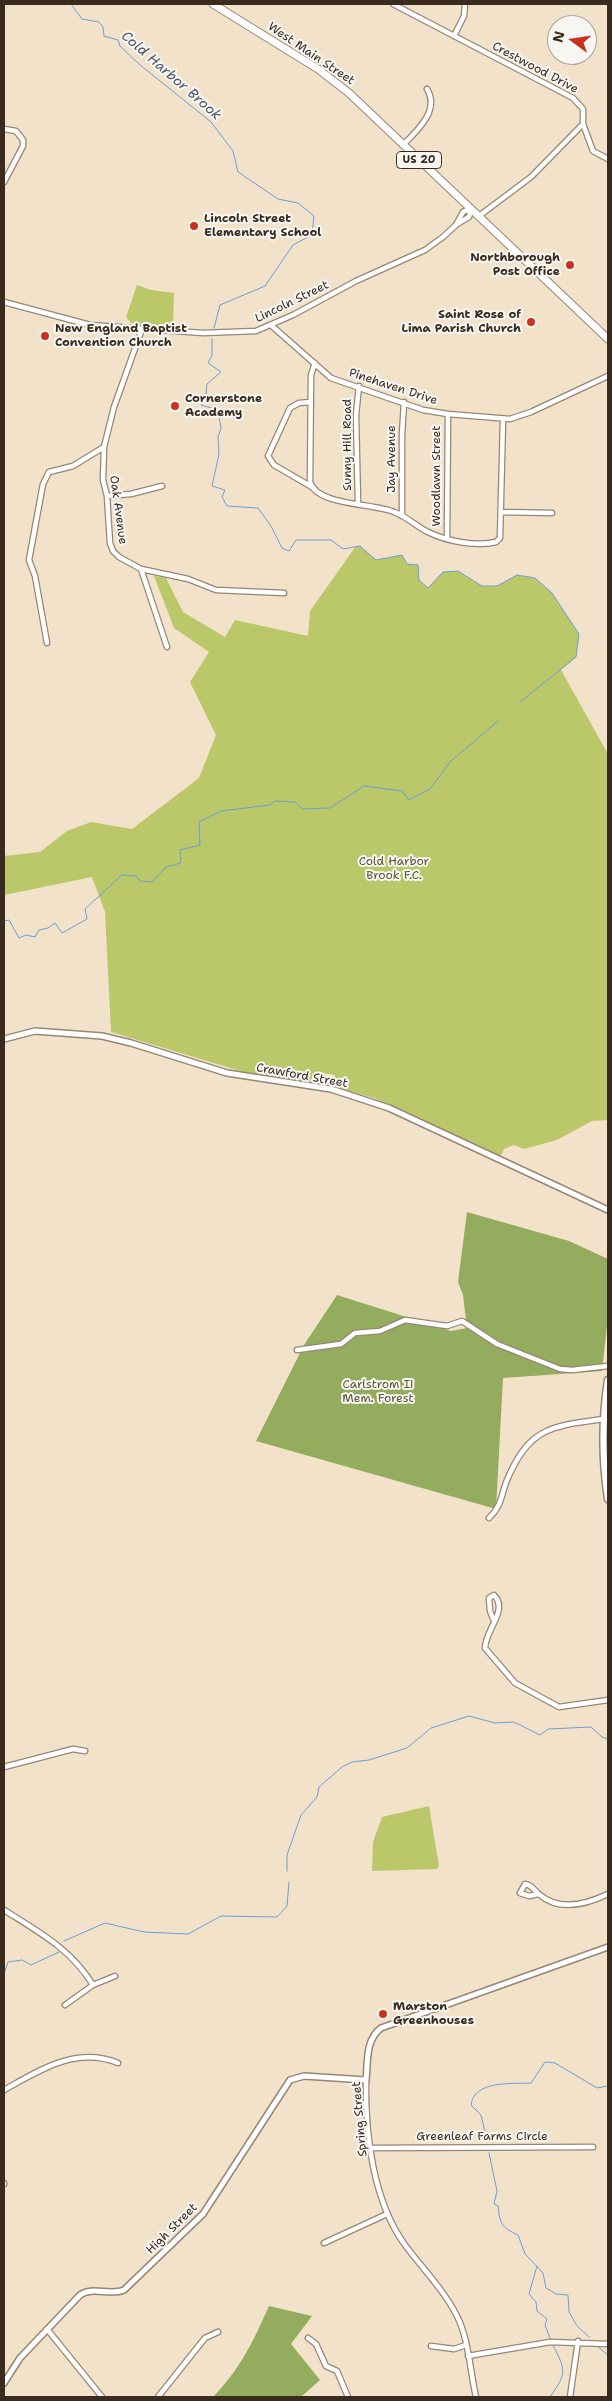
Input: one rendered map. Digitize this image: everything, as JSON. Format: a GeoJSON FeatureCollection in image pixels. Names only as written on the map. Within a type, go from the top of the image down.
{"type":"FeatureCollection","features":[{"type":"Feature","properties":{"kind":"main road","name":"West Main Street"},"geometry":{"type":"LineString","coordinates":[[213,4],[336,83],[608,339]]}},
{"type":"Feature","properties":{"kind":"main road"},"geometry":{"type":"LineString","coordinates":[[608,1380],[604,1420],[604,1470],[608,1499]]}},
{"type":"Feature","properties":{"kind":"street","name":"Crestwood Drive"},"geometry":{"type":"LineString","coordinates":[[393,4],[573,98],[583,109],[583,124],[593,151],[608,160]]}},
{"type":"Feature","properties":{"kind":"street"},"geometry":{"type":"LineString","coordinates":[[454,36],[464,16],[465,4]]}},
{"type":"Feature","properties":{"kind":"street"},"geometry":{"type":"LineString","coordinates":[[403,145],[431,109],[431,96],[427,89]]}},
{"type":"Feature","properties":{"kind":"street"},"geometry":{"type":"LineString","coordinates":[[479,216],[531,176],[583,124]]}},
{"type":"Feature","properties":{"kind":"street"},"geometry":{"type":"LineString","coordinates":[[4,129],[16,130],[23,140],[23,146],[4,182]]}},
{"type":"Feature","properties":{"kind":"street","name":"Lincoln Street"},"geometry":{"type":"LineString","coordinates":[[4,302],[82,323],[142,329],[230,334],[256,331],[272,326],[356,281],[425,250],[469,217],[471,208]]}},
{"type":"Feature","properties":{"kind":"street","name":"Pinehaven Drive"},"geometry":{"type":"LineString","coordinates":[[272,326],[331,378],[359,386],[423,410],[448,414],[503,420],[531,412],[608,376]]}},
{"type":"Feature","properties":{"kind":"street","name":"Oak Avenue"},"geometry":{"type":"LineString","coordinates":[[142,329],[114,407],[104,447],[103,480],[107,496],[112,547],[119,558],[141,569],[188,579],[216,590],[284,594]]}},
{"type":"Feature","properties":{"kind":"street"},"geometry":{"type":"LineString","coordinates":[[313,488],[310,482],[311,375],[315,363]]}},
{"type":"Feature","properties":{"kind":"street","name":"Sunny Hill Road"},"geometry":{"type":"LineString","coordinates":[[358,503],[356,407],[359,386]]}},
{"type":"Feature","properties":{"kind":"street"},"geometry":{"type":"LineString","coordinates":[[311,402],[299,403],[290,408],[268,456],[274,465],[335,501],[383,508],[402,516],[430,533],[479,544],[496,542],[501,535],[503,420]]}},
{"type":"Feature","properties":{"kind":"street","name":"Jay Avenue"},"geometry":{"type":"LineString","coordinates":[[402,516],[404,402]]}},
{"type":"Feature","properties":{"kind":"street","name":"Woodlawn Street"},"geometry":{"type":"LineString","coordinates":[[447,538],[448,414]]}},
{"type":"Feature","properties":{"kind":"street"},"geometry":{"type":"LineString","coordinates":[[47,642],[36,576],[29,560],[43,484],[49,472],[73,466],[104,447]]}},
{"type":"Feature","properties":{"kind":"street"},"geometry":{"type":"LineString","coordinates":[[107,496],[131,494],[162,486]]}},
{"type":"Feature","properties":{"kind":"street"},"geometry":{"type":"LineString","coordinates":[[502,512],[552,513]]}},
{"type":"Feature","properties":{"kind":"street"},"geometry":{"type":"LineString","coordinates":[[141,569],[167,647]]}},
{"type":"Feature","properties":{"kind":"street","name":"Crawford Street"},"geometry":{"type":"LineString","coordinates":[[4,1039],[35,1031],[102,1036],[242,1076],[342,1092],[389,1108],[608,1210]]}},
{"type":"Feature","properties":{"kind":"street"},"geometry":{"type":"LineString","coordinates":[[297,1350],[342,1344],[355,1332],[380,1331],[405,1320],[447,1326],[462,1321],[497,1344],[560,1369],[572,1370],[608,1366]]}},
{"type":"Feature","properties":{"kind":"street"},"geometry":{"type":"LineString","coordinates":[[489,1518],[499,1507],[506,1483],[518,1460],[536,1436],[556,1427],[604,1420]]}},
{"type":"Feature","properties":{"kind":"street"},"geometry":{"type":"LineString","coordinates":[[494,1621],[489,1604],[490,1598],[494,1595],[499,1604],[498,1614],[494,1621],[486,1635],[485,1648],[515,1683],[559,1707],[608,1700]]}},
{"type":"Feature","properties":{"kind":"street"},"geometry":{"type":"LineString","coordinates":[[4,1767],[71,1749],[85,1751]]}},
{"type":"Feature","properties":{"kind":"street"},"geometry":{"type":"LineString","coordinates":[[538,1894],[546,1900],[557,1904],[573,1905],[608,1894]]}},
{"type":"Feature","properties":{"kind":"street"},"geometry":{"type":"LineString","coordinates":[[4,1910],[66,1951],[78,1963],[93,1985]]}},
{"type":"Feature","properties":{"kind":"street","name":"Spring Street"},"geometry":{"type":"LineString","coordinates":[[476,2397],[466,2345],[454,2312],[404,2244],[387,2214],[371,2148],[366,2080],[370,2045],[374,2034],[381,2028],[608,1947]]}},
{"type":"Feature","properties":{"kind":"street"},"geometry":{"type":"LineString","coordinates":[[65,2005],[93,1985],[115,1976]]}},
{"type":"Feature","properties":{"kind":"street"},"geometry":{"type":"LineString","coordinates":[[4,2090],[62,2060],[98,2056],[118,2063]]}},
{"type":"Feature","properties":{"kind":"street","name":"High Street"},"geometry":{"type":"LineString","coordinates":[[4,2383],[20,2358],[84,2292],[111,2293],[124,2290],[194,2224],[290,2080],[304,2076],[366,2080]]}},
{"type":"Feature","properties":{"kind":"street","name":"Greenleaf Farms Circle"},"geometry":{"type":"LineString","coordinates":[[371,2148],[593,2147]]}},
{"type":"Feature","properties":{"kind":"street"},"geometry":{"type":"LineString","coordinates":[[324,2243],[387,2214]]}},
{"type":"Feature","properties":{"kind":"street"},"geometry":{"type":"LineString","coordinates":[[47,2329],[102,2397]]}},
{"type":"Feature","properties":{"kind":"street"},"geometry":{"type":"LineString","coordinates":[[158,2397],[205,2338],[218,2332]]}},
{"type":"Feature","properties":{"kind":"street"},"geometry":{"type":"LineString","coordinates":[[308,2338],[316,2344],[326,2366],[337,2372],[348,2397]]}},
{"type":"Feature","properties":{"kind":"street"},"geometry":{"type":"LineString","coordinates":[[468,2356],[535,2344],[578,2341],[608,2344]]}},
{"type":"Feature","properties":{"kind":"street"},"geometry":{"type":"LineString","coordinates":[[570,2397],[578,2341]]}},
{"type":"Feature","properties":{"kind":"street"},"geometry":{"type":"LineString","coordinates":[[431,2346],[454,2349],[466,2345]]}},
{"type":"Feature","properties":{"kind":"green space"},"geometry":{"type":"Polygon","coordinates":[[[137,285],[151,290],[174,293],[173,323],[167,326],[131,323],[126,317],[137,285]]]}},
{"type":"Feature","properties":{"kind":"green space","name":"Cold Harbor Brook F.C."},"geometry":{"type":"Polygon","coordinates":[[[356,546],[360,546],[376,560],[402,555],[407,564],[418,565],[419,580],[428,588],[443,572],[458,571],[482,586],[497,586],[517,575],[535,578],[552,593],[579,634],[576,657],[561,670],[608,754],[608,1120],[592,1121],[557,1140],[524,1149],[514,1145],[504,1149],[500,1157],[374,1098],[332,1086],[335,1075],[317,1072],[311,1084],[240,1071],[111,1032],[105,912],[92,877],[4,895],[4,856],[40,852],[67,831],[91,822],[132,829],[199,778],[216,735],[190,682],[209,652],[174,628],[154,576],[166,578],[183,612],[225,637],[235,620],[308,636],[310,611],[356,546]]]}},
{"type":"Feature","properties":{"kind":"green space","name":"Carlstrom Ii Mem. Forest"},"geometry":{"type":"Polygon","coordinates":[[[467,1212],[569,1241],[608,1259],[608,1317],[602,1371],[503,1378],[496,1509],[256,1441],[304,1345],[337,1295],[451,1331],[467,1328],[463,1295],[458,1282],[467,1212]]]}},
{"type":"Feature","properties":{"kind":"green space"},"geometry":{"type":"Polygon","coordinates":[[[429,1806],[439,1866],[437,1869],[372,1871],[373,1842],[382,1817],[429,1806]]]}},
{"type":"Feature","properties":{"kind":"green space"},"geometry":{"type":"Polygon","coordinates":[[[269,2306],[312,2316],[291,2344],[320,2380],[301,2397],[213,2397],[238,2366],[258,2331],[269,2306]]]}},
{"type":"Feature","properties":{"kind":"waterway","name":"Cold Harbor Brook"},"geometry":{"type":"LineString","coordinates":[[71,4],[82,19],[99,22],[103,27],[104,36],[118,40],[120,46],[139,64],[211,122],[233,151],[238,172],[278,199],[298,203],[314,216],[312,235],[293,245],[265,286],[220,305],[214,328]]}},
{"type":"Feature","properties":{"kind":"waterway","name":"Cold Harbor Brook"},"geometry":{"type":"LineString","coordinates":[[212,339],[212,355],[208,363],[221,372],[207,384],[206,394],[201,405],[218,410],[221,428],[218,437],[219,454],[212,486],[225,490],[222,497],[227,506],[258,508],[271,526],[282,548],[289,551],[296,540],[331,540],[343,549],[360,546],[376,560],[402,555],[407,564],[418,565],[419,580],[428,588],[443,572],[458,571],[482,586],[497,586],[517,575],[535,578],[552,593],[579,634],[576,657],[520,702]]}},
{"type":"Feature","properties":{"kind":"waterway","name":"Cold Harbor Brook"},"geometry":{"type":"LineString","coordinates":[[4,921],[9,920],[19,938],[26,935],[35,937],[39,930],[48,928],[55,923],[62,933],[87,919],[85,909],[122,875],[136,876],[140,881],[152,882],[166,867],[181,863],[180,850],[200,845],[199,822],[221,811],[270,805],[275,801],[295,802],[303,809],[330,808],[364,786],[402,791],[409,800],[430,789],[450,762],[498,721]]}},
{"type":"Feature","properties":{"kind":"waterway"},"geometry":{"type":"LineString","coordinates":[[287,1871],[287,1855],[301,1815],[317,1797],[319,1787],[342,1767],[352,1762],[369,1760],[407,1748],[431,1728],[469,1716],[495,1723],[514,1722],[540,1735],[548,1729],[591,1727],[602,1737],[608,1739]]}},
{"type":"Feature","properties":{"kind":"waterway"},"geometry":{"type":"LineString","coordinates":[[64,1941],[105,1923],[144,1932],[188,1934],[221,1916],[277,1917],[287,1906],[289,1882]]}},
{"type":"Feature","properties":{"kind":"waterway"},"geometry":{"type":"LineString","coordinates":[[4,1974],[8,1962],[22,1960],[31,1965],[59,1952]]}},
{"type":"Feature","properties":{"kind":"waterway"},"geometry":{"type":"LineString","coordinates":[[487,2140],[481,2115],[471,2105],[474,2097],[486,2087],[531,2083],[545,2062],[555,2063],[597,2088],[608,2086]]}},
{"type":"Feature","properties":{"kind":"waterway"},"geometry":{"type":"LineString","coordinates":[[489,2153],[497,2191],[494,2204],[498,2206],[502,2224],[508,2230],[518,2235],[525,2254],[543,2273],[546,2288],[556,2294],[568,2295],[569,2312],[577,2326],[589,2337]]}},
{"type":"Feature","properties":{"kind":"waterway"},"geometry":{"type":"LineString","coordinates":[[537,2266],[529,2294],[536,2302],[537,2311],[547,2319],[545,2325],[550,2338]]}},
{"type":"Feature","properties":{"kind":"waterway"},"geometry":{"type":"LineString","coordinates":[[550,2397],[563,2372],[553,2345]]}},
{"type":"Feature","properties":{"kind":"waterway"},"geometry":{"type":"LineString","coordinates":[[597,2346],[608,2355]]}},
{"type":"Feature","properties":{"kind":"place","name":"Lincoln Street Elementary School"},"geometry":{"type":"Point","coordinates":[194,226]}},
{"type":"Feature","properties":{"kind":"place","name":"Northborough Post Office"},"geometry":{"type":"Point","coordinates":[570,265]}},
{"type":"Feature","properties":{"kind":"place","name":"Saint Rose of Lima Parish Church"},"geometry":{"type":"Point","coordinates":[531,322]}},
{"type":"Feature","properties":{"kind":"place","name":"New England Baptist Convention Church"},"geometry":{"type":"Point","coordinates":[45,336]}},
{"type":"Feature","properties":{"kind":"place","name":"Cornerstone Academy"},"geometry":{"type":"Point","coordinates":[175,406]}},
{"type":"Feature","properties":{"kind":"place","name":"Marston Greenhouses"},"geometry":{"type":"Point","coordinates":[383,2014]}}]}
